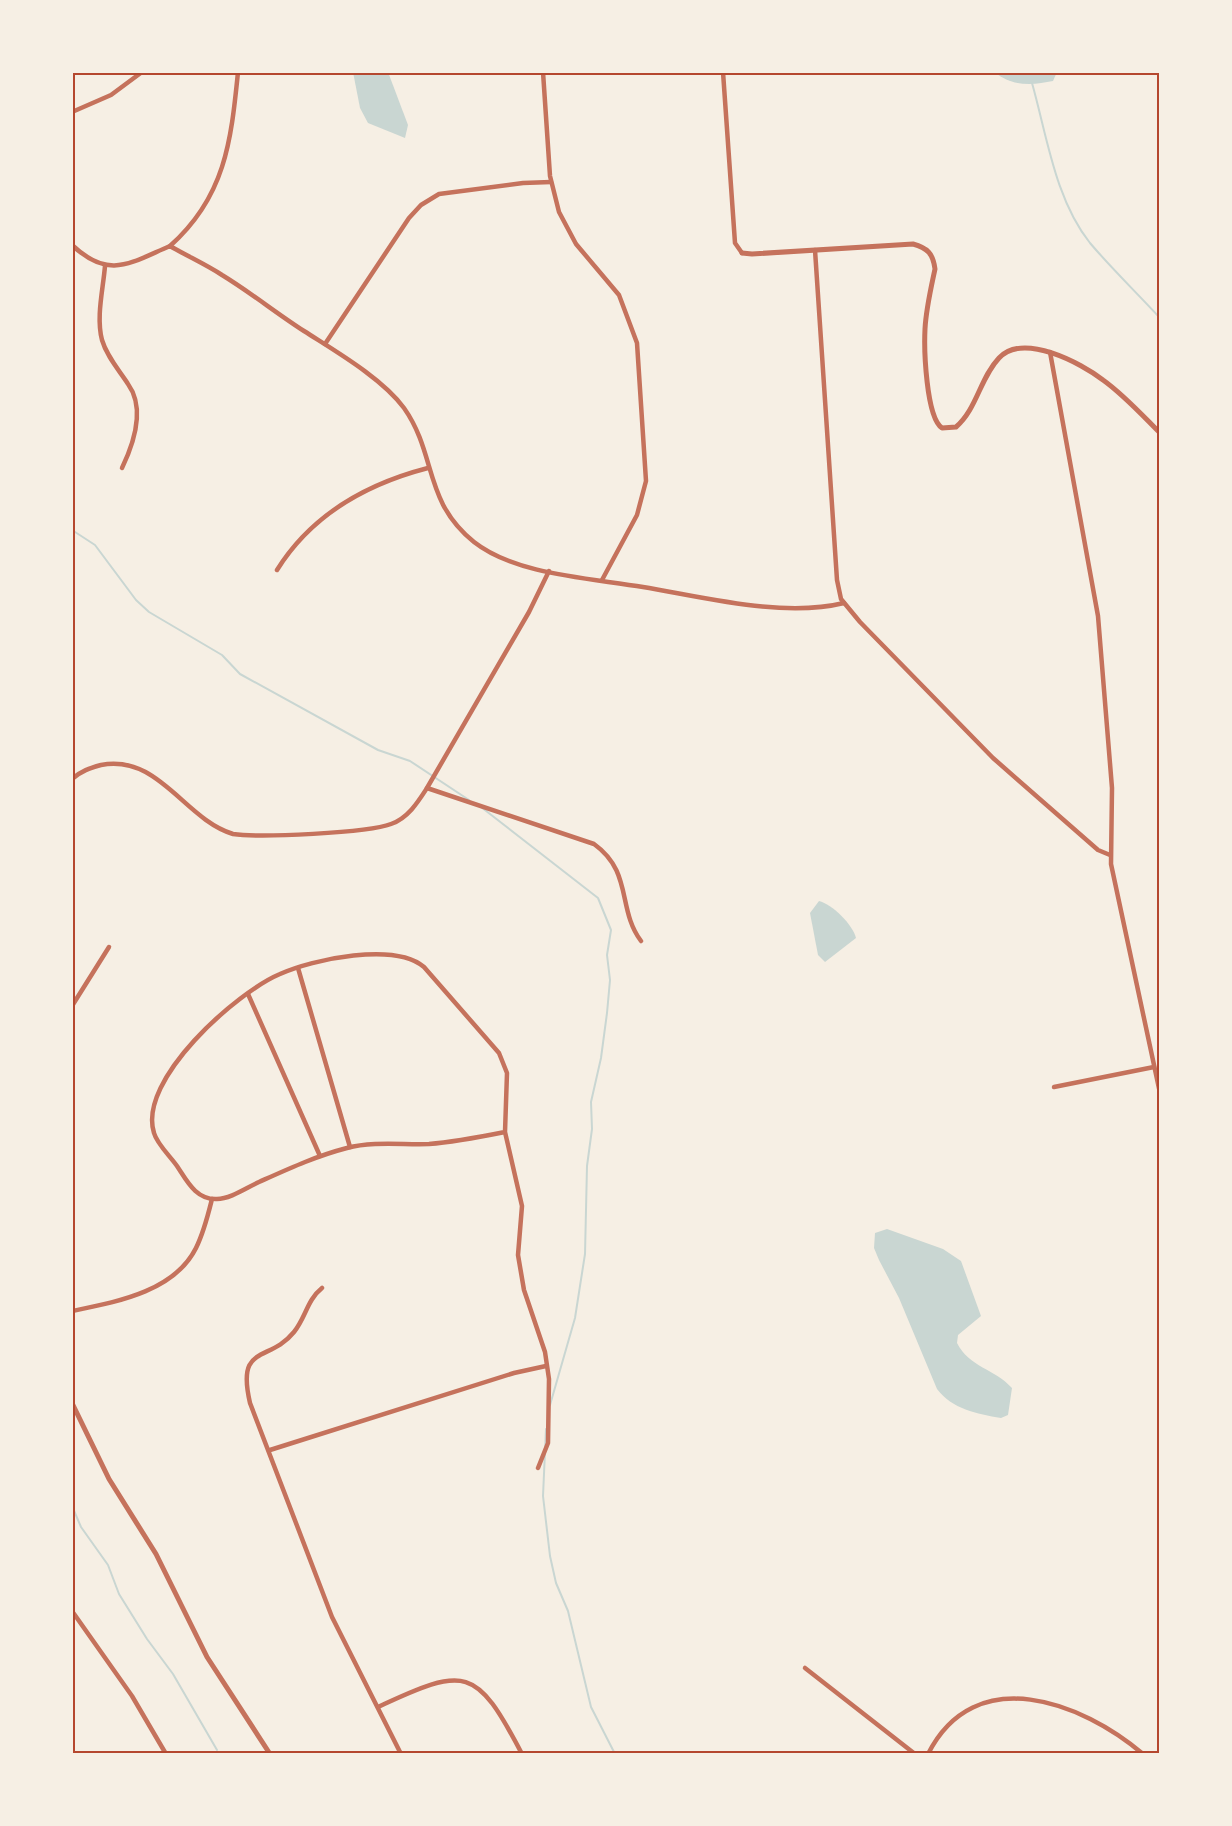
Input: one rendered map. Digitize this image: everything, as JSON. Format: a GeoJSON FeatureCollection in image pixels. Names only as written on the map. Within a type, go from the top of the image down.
{"type":"FeatureCollection","features":[{"type":"Feature","properties":{"kind":"street"},"geometry":{"type":"LineString","coordinates":[[72,112],[111,94],[141,72]]}},
{"type":"Feature","properties":{"kind":"street"},"geometry":{"type":"LineString","coordinates":[[72,245],[85,257],[105,266],[132,264],[170,246],[196,218],[212,195],[221,174],[233,122],[238,72]]}},
{"type":"Feature","properties":{"kind":"street"},"geometry":{"type":"LineString","coordinates":[[543,72],[551,182],[559,212],[569,232],[627,309],[637,343],[646,472],[644,490],[637,515],[602,580]]}},
{"type":"Feature","properties":{"kind":"street"},"geometry":{"type":"LineString","coordinates":[[723,72],[736,248],[752,254],[913,244],[930,253],[935,268],[925,330],[927,366],[933,415],[942,428],[956,427],[965,418],[991,369],[1004,353],[1029,346],[1050,352],[1102,379],[1160,433]]}},
{"type":"Feature","properties":{"kind":"street"},"geometry":{"type":"LineString","coordinates":[[325,344],[409,218],[426,201],[454,190],[551,182]]}},
{"type":"Feature","properties":{"kind":"street"},"geometry":{"type":"LineString","coordinates":[[170,246],[223,275],[377,382],[403,407],[417,432],[428,468],[447,514],[457,528],[502,559],[549,571],[744,605],[819,607],[844,603]]}},
{"type":"Feature","properties":{"kind":"street"},"geometry":{"type":"LineString","coordinates":[[815,250],[837,580],[844,603],[993,758],[1098,850],[1110,855]]}},
{"type":"Feature","properties":{"kind":"street"},"geometry":{"type":"LineString","coordinates":[[105,266],[100,325],[103,343],[109,358],[130,387],[137,410],[131,450],[122,468]]}},
{"type":"Feature","properties":{"kind":"street"},"geometry":{"type":"LineString","coordinates":[[1050,352],[1098,616],[1112,788],[1110,855],[1160,1093]]}},
{"type":"Feature","properties":{"kind":"street"},"geometry":{"type":"LineString","coordinates":[[277,570],[298,541],[335,508],[376,485],[428,468]]}},
{"type":"Feature","properties":{"kind":"street"},"geometry":{"type":"LineString","coordinates":[[72,778],[90,768],[115,764],[132,765],[155,777],[218,830],[242,836],[363,829],[392,824],[410,812],[426,788],[530,612],[549,571]]}},
{"type":"Feature","properties":{"kind":"street"},"geometry":{"type":"LineString","coordinates":[[426,788],[594,844],[608,856],[621,880],[630,921],[641,941]]}},
{"type":"Feature","properties":{"kind":"street"},"geometry":{"type":"LineString","coordinates":[[72,1006],[109,947]]}},
{"type":"Feature","properties":{"kind":"street"},"geometry":{"type":"LineString","coordinates":[[505,1132],[444,1143],[350,1147],[320,1156],[225,1197],[212,1199],[193,1190],[154,1133],[155,1106],[171,1066],[215,1018],[248,994],[281,973],[345,957],[398,955],[417,961],[499,1053],[504,1062],[508,1084],[505,1132],[520,1191],[518,1254],[522,1277],[545,1352],[549,1379],[548,1443],[538,1468]]}},
{"type":"Feature","properties":{"kind":"street"},"geometry":{"type":"LineString","coordinates":[[298,968],[350,1147]]}},
{"type":"Feature","properties":{"kind":"street"},"geometry":{"type":"LineString","coordinates":[[248,994],[320,1156]]}},
{"type":"Feature","properties":{"kind":"street"},"geometry":{"type":"LineString","coordinates":[[1054,1087],[1154,1067]]}},
{"type":"Feature","properties":{"kind":"street"},"geometry":{"type":"LineString","coordinates":[[72,1311],[115,1302],[177,1273],[195,1250],[212,1199]]}},
{"type":"Feature","properties":{"kind":"street"},"geometry":{"type":"LineString","coordinates":[[322,1288],[310,1300],[294,1332],[254,1358],[246,1375],[250,1402],[332,1617],[401,1754]]}},
{"type":"Feature","properties":{"kind":"street"},"geometry":{"type":"LineString","coordinates":[[270,1450],[514,1373],[546,1366]]}},
{"type":"Feature","properties":{"kind":"street"},"geometry":{"type":"LineString","coordinates":[[72,1403],[109,1479],[156,1554],[207,1657],[270,1754]]}},
{"type":"Feature","properties":{"kind":"street"},"geometry":{"type":"LineString","coordinates":[[72,1611],[132,1696],[166,1754]]}},
{"type":"Feature","properties":{"kind":"street"},"geometry":{"type":"LineString","coordinates":[[805,1668],[893,1740],[915,1754]]}},
{"type":"Feature","properties":{"kind":"street"},"geometry":{"type":"LineString","coordinates":[[378,1707],[427,1684],[448,1679],[462,1680],[477,1687],[491,1700],[522,1754]]}},
{"type":"Feature","properties":{"kind":"street"},"geometry":{"type":"LineString","coordinates":[[928,1754],[943,1732],[968,1709],[988,1700],[1024,1698],[1041,1700],[1075,1713],[1120,1737],[1143,1754]]}},
{"type":"Feature","properties":{"kind":"shaded area"},"geometry":{"type":"Polygon","coordinates":[[[353,72],[388,72],[408,125],[405,138],[368,123],[360,108],[353,72]]]}},
{"type":"Feature","properties":{"kind":"shaded area"},"geometry":{"type":"Polygon","coordinates":[[[995,72],[1057,72],[1053,81],[1031,84],[1008,80],[995,72]]]}},
{"type":"Feature","properties":{"kind":"shaded area"},"geometry":{"type":"Polygon","coordinates":[[[819,901],[830,906],[841,916],[851,927],[856,938],[825,962],[818,955],[810,913],[819,901]]]}},
{"type":"Feature","properties":{"kind":"shaded area"},"geometry":{"type":"Polygon","coordinates":[[[887,1229],[943,1249],[961,1261],[981,1316],[958,1335],[957,1343],[975,1363],[998,1376],[1012,1388],[1008,1415],[1001,1418],[966,1410],[943,1396],[937,1389],[899,1298],[874,1248],[875,1233],[887,1229]]]}},
{"type":"Feature","properties":{"kind":"waterway"},"geometry":{"type":"LineString","coordinates":[[1032,83],[1060,187],[1078,226],[1098,253],[1160,318]]}},
{"type":"Feature","properties":{"kind":"waterway"},"geometry":{"type":"LineString","coordinates":[[72,530],[95,545],[136,600],[149,612],[222,655],[240,674],[378,750],[410,761],[469,800]]}},
{"type":"Feature","properties":{"kind":"waterway"},"geometry":{"type":"LineString","coordinates":[[481,807],[598,898],[611,930],[607,955],[610,980],[607,1013],[601,1058],[591,1102],[592,1129],[587,1166],[585,1254],[575,1318],[550,1405]]}},
{"type":"Feature","properties":{"kind":"waterway"},"geometry":{"type":"LineString","coordinates":[[546,1429],[543,1496],[550,1556],[556,1583],[568,1611],[591,1707],[615,1754]]}},
{"type":"Feature","properties":{"kind":"waterway"},"geometry":{"type":"LineString","coordinates":[[72,1506],[81,1527],[108,1565],[119,1594],[147,1639],[173,1674],[217,1750]]}}]}
